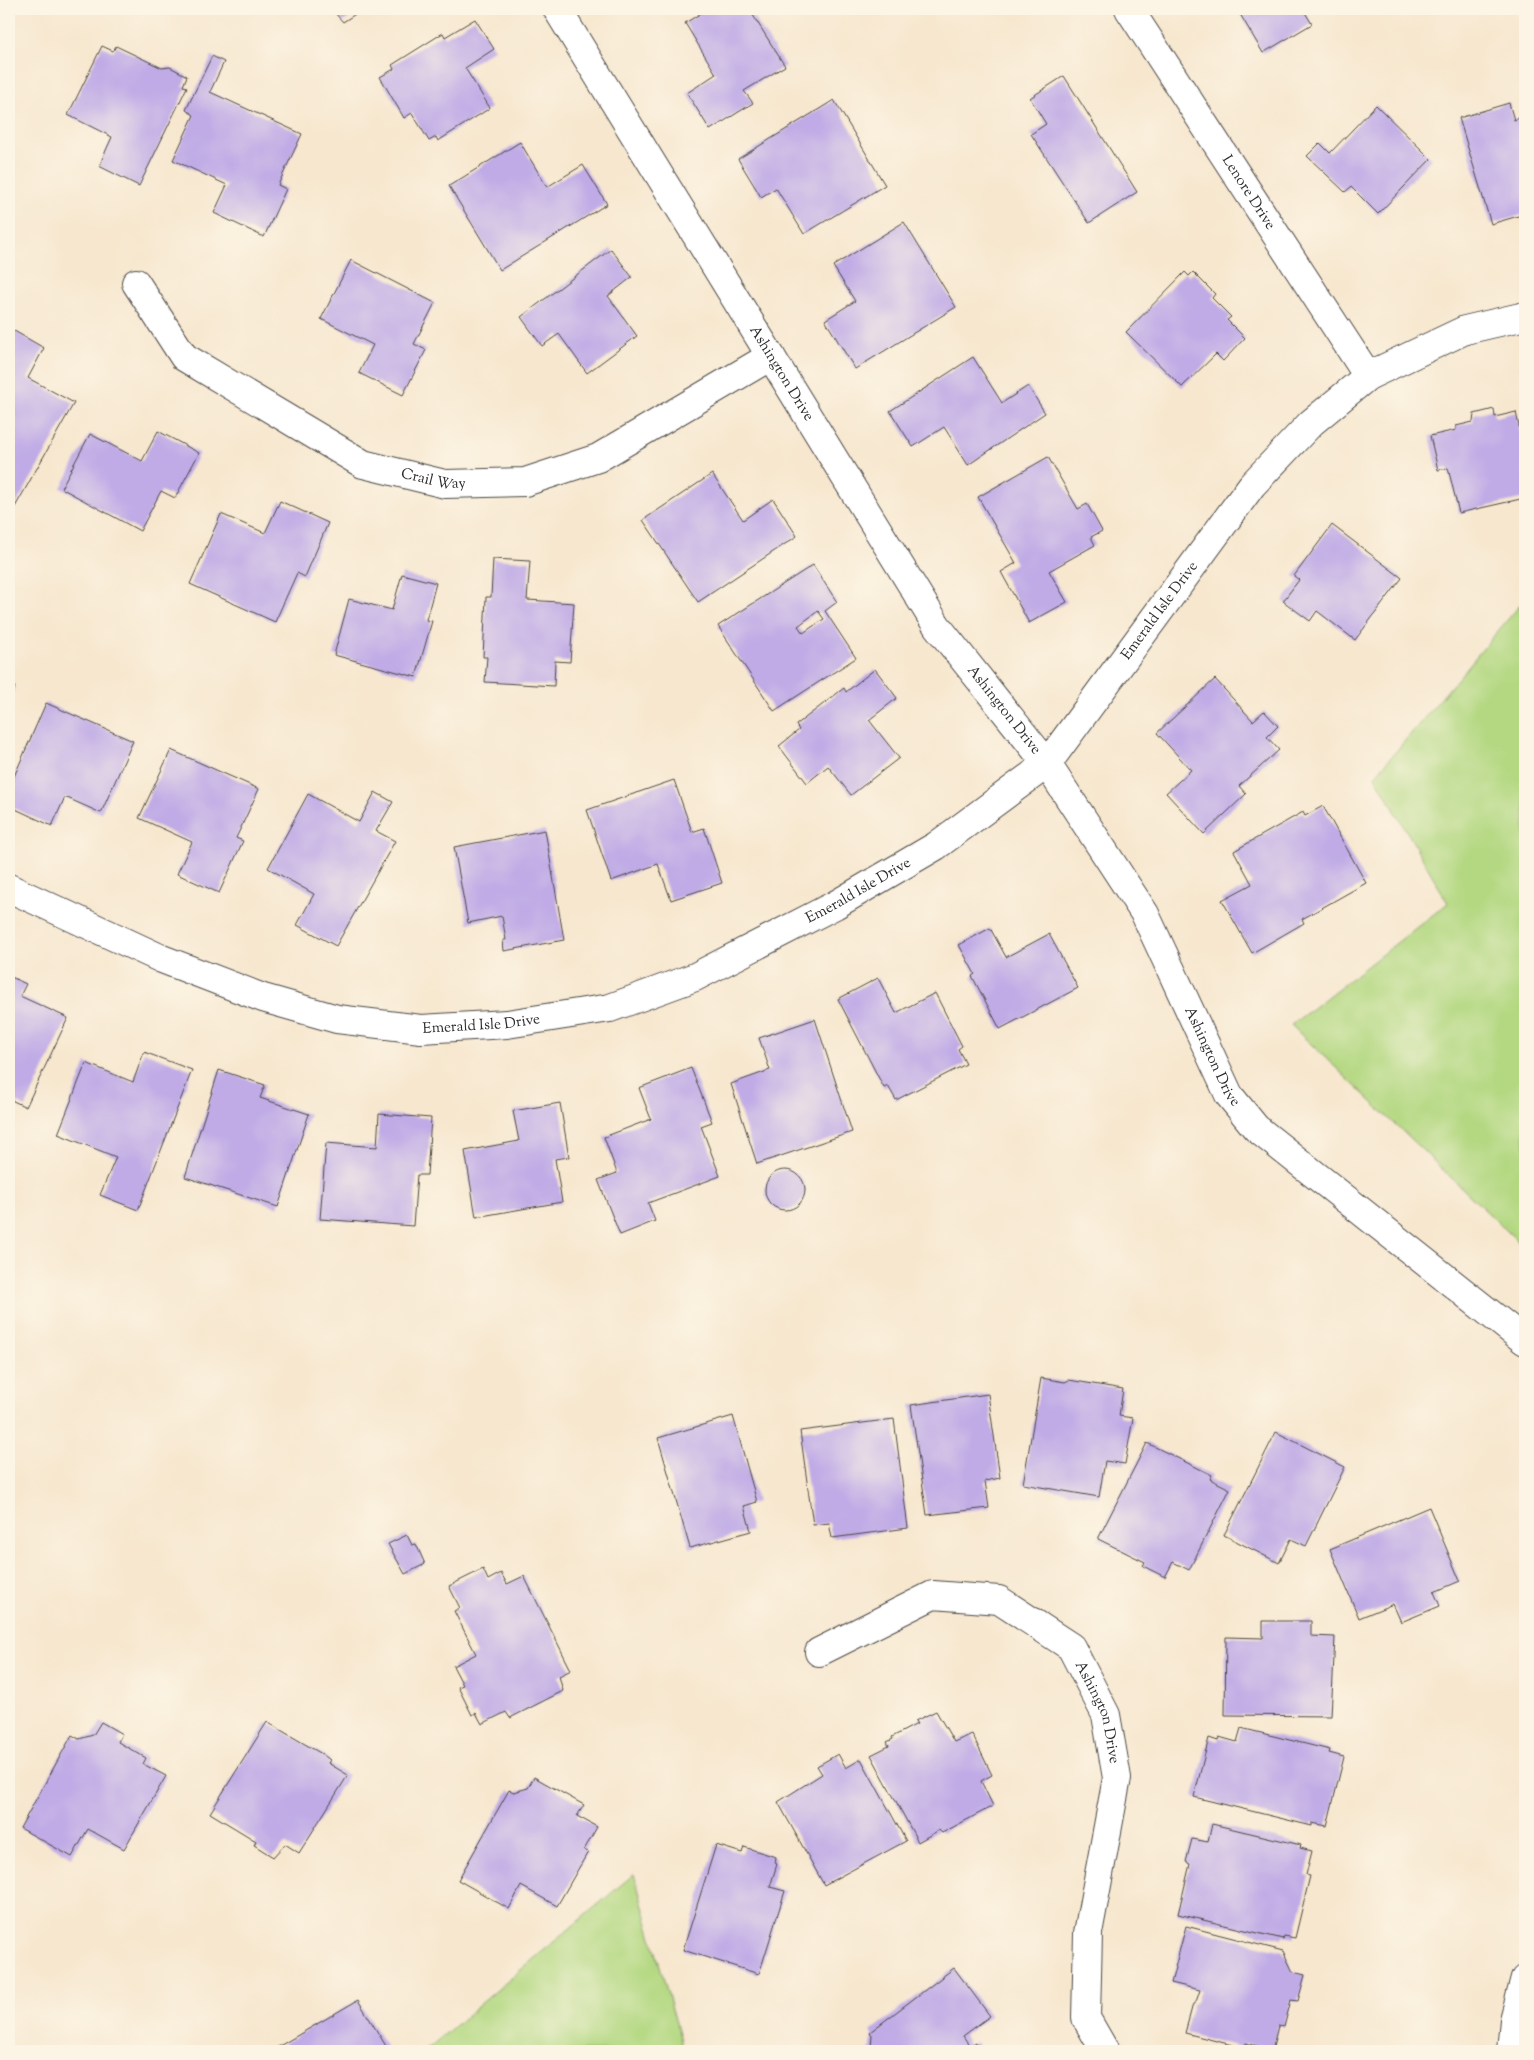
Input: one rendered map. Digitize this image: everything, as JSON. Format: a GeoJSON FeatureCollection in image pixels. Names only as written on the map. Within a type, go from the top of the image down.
{"type":"FeatureCollection","features":[{"type":"Feature","properties":{"kind":"street","name":"Ashington Drive"},"geometry":{"type":"LineString","coordinates":[[557,9],[937,626],[1047,764],[1145,914],[1229,1095],[1256,1128],[1525,1341]]}},
{"type":"Feature","properties":{"kind":"street","name":"Lenore Drive"},"geometry":{"type":"LineString","coordinates":[[1129,9],[1368,376]]}},
{"type":"Feature","properties":{"kind":"street","name":"Crail Way"},"geometry":{"type":"LineString","coordinates":[[136,283],[184,357],[363,464],[445,484],[524,482],[598,458],[771,356]]}},
{"type":"Feature","properties":{"kind":"street","name":"Emerald Isle Drive"},"geometry":{"type":"LineString","coordinates":[[9,888],[162,959],[262,998],[337,1019],[421,1029],[507,1024],[610,1008],[695,977],[835,905],[936,846],[1047,764],[1252,485],[1311,423],[1368,376],[1465,330],[1525,316]]}},
{"type":"Feature","properties":{"kind":"street","name":"Ashington Drive"},"geometry":{"type":"LineString","coordinates":[[819,1652],[933,1595],[999,1600],[1071,1647],[1106,1715],[1117,1778],[1088,1933],[1086,2018],[1105,2051]]}},
{"type":"Feature","properties":{"kind":"street"},"geometry":{"type":"LineString","coordinates":[[1511,2051],[1514,2020],[1525,1979]]}},
{"type":"Feature","properties":{"kind":"green space"},"geometry":{"type":"Polygon","coordinates":[[[1520,605],[1525,605],[1525,1248],[1291,1025],[1448,903],[1375,776],[1520,605]]]}},
{"type":"Feature","properties":{"kind":"green space"},"geometry":{"type":"Polygon","coordinates":[[[634,1874],[684,2051],[425,2051],[634,1874]]]}},
{"type":"Feature","properties":{"kind":"building"},"geometry":{"type":"Polygon","coordinates":[[[336,9],[363,9],[343,22],[335,13],[338,12],[336,9]]]}},
{"type":"Feature","properties":{"kind":"building"},"geometry":{"type":"Polygon","coordinates":[[[363,9],[378,9],[367,15],[363,9]]]}},
{"type":"Feature","properties":{"kind":"building"},"geometry":{"type":"Polygon","coordinates":[[[708,9],[749,9],[785,66],[744,91],[753,103],[710,130],[687,93],[716,74],[685,23],[708,9]]]}},
{"type":"Feature","properties":{"kind":"building"},"geometry":{"type":"Polygon","coordinates":[[[1237,9],[1303,9],[1312,24],[1263,53],[1237,9]]]}},
{"type":"Feature","properties":{"kind":"building"},"geometry":{"type":"Polygon","coordinates":[[[475,19],[494,49],[465,68],[490,108],[438,141],[436,137],[429,141],[412,113],[404,118],[380,77],[394,69],[392,65],[443,33],[445,37],[475,19]]]}},
{"type":"Feature","properties":{"kind":"building"},"geometry":{"type":"Polygon","coordinates":[[[102,46],[113,51],[116,46],[162,68],[170,67],[187,76],[183,86],[187,87],[139,186],[99,166],[112,137],[68,115],[102,46]]]}},
{"type":"Feature","properties":{"kind":"building"},"geometry":{"type":"Polygon","coordinates":[[[212,56],[224,62],[210,92],[302,134],[278,185],[286,189],[264,237],[214,213],[227,185],[173,160],[194,115],[186,110],[212,56]]]}},
{"type":"Feature","properties":{"kind":"building"},"geometry":{"type":"Polygon","coordinates":[[[1064,76],[1137,192],[1089,223],[1031,134],[1046,124],[1030,98],[1064,76]]]}},
{"type":"Feature","properties":{"kind":"building"},"geometry":{"type":"Polygon","coordinates":[[[834,100],[885,185],[804,234],[776,188],[761,197],[738,159],[834,100]]]}},
{"type":"Feature","properties":{"kind":"building"},"geometry":{"type":"Polygon","coordinates":[[[1509,103],[1514,120],[1525,116],[1525,214],[1491,224],[1459,118],[1509,103]]]}},
{"type":"Feature","properties":{"kind":"building"},"geometry":{"type":"Polygon","coordinates":[[[1376,105],[1431,159],[1378,214],[1351,187],[1345,192],[1307,156],[1320,143],[1330,153],[1376,105]]]}},
{"type":"Feature","properties":{"kind":"building"},"geometry":{"type":"Polygon","coordinates":[[[520,142],[547,187],[583,165],[607,204],[500,270],[449,186],[520,142]]]}},
{"type":"Feature","properties":{"kind":"building"},"geometry":{"type":"Polygon","coordinates":[[[904,222],[956,307],[855,369],[825,320],[855,301],[833,266],[904,222]]]}},
{"type":"Feature","properties":{"kind":"building"},"geometry":{"type":"Polygon","coordinates":[[[611,249],[632,277],[608,296],[637,336],[587,373],[559,334],[542,346],[521,317],[611,249]]]}},
{"type":"Feature","properties":{"kind":"building"},"geometry":{"type":"Polygon","coordinates":[[[351,260],[435,303],[414,344],[426,350],[403,395],[359,373],[373,345],[321,319],[351,260]]]}},
{"type":"Feature","properties":{"kind":"building"},"geometry":{"type":"Polygon","coordinates":[[[1185,272],[1189,276],[1193,272],[1215,294],[1212,298],[1231,317],[1227,320],[1245,338],[1223,361],[1216,354],[1182,387],[1126,332],[1185,272]]]}},
{"type":"Feature","properties":{"kind":"building"},"geometry":{"type":"Polygon","coordinates":[[[9,328],[44,348],[28,378],[74,403],[15,507],[9,504],[9,328]]]}},
{"type":"Feature","properties":{"kind":"building"},"geometry":{"type":"Polygon","coordinates":[[[973,357],[1002,403],[1028,386],[1045,413],[968,465],[944,427],[913,447],[890,411],[973,357]]]}},
{"type":"Feature","properties":{"kind":"building"},"geometry":{"type":"Polygon","coordinates":[[[1494,409],[1495,417],[1516,412],[1525,455],[1525,498],[1459,513],[1448,468],[1438,470],[1430,436],[1456,430],[1456,426],[1473,422],[1474,414],[1494,409]]]}},
{"type":"Feature","properties":{"kind":"building"},"geometry":{"type":"Polygon","coordinates":[[[158,431],[199,453],[175,498],[161,491],[140,531],[61,488],[90,434],[142,461],[158,431]]]}},
{"type":"Feature","properties":{"kind":"building"},"geometry":{"type":"Polygon","coordinates":[[[1048,457],[1078,509],[1087,504],[1102,531],[1091,537],[1095,545],[1049,571],[1067,602],[1029,623],[1001,572],[1016,563],[978,497],[1048,457]]]}},
{"type":"Feature","properties":{"kind":"building"},"geometry":{"type":"Polygon","coordinates":[[[712,474],[743,520],[773,499],[797,536],[698,602],[643,520],[712,474]]]}},
{"type":"Feature","properties":{"kind":"building"},"geometry":{"type":"Polygon","coordinates":[[[280,501],[328,523],[305,577],[297,573],[275,622],[190,584],[221,514],[265,533],[280,501]]]}},
{"type":"Feature","properties":{"kind":"building"},"geometry":{"type":"Polygon","coordinates":[[[1332,525],[1402,578],[1355,640],[1317,611],[1310,621],[1283,601],[1299,580],[1294,576],[1332,525]]]}},
{"type":"Feature","properties":{"kind":"building"},"geometry":{"type":"Polygon","coordinates":[[[493,559],[530,561],[527,600],[574,603],[570,662],[555,661],[554,686],[485,682],[487,657],[483,657],[486,597],[491,597],[493,559]]]}},
{"type":"Feature","properties":{"kind":"building"},"geometry":{"type":"Polygon","coordinates":[[[813,565],[837,602],[825,611],[856,658],[774,711],[718,626],[813,565]],[[818,611],[798,626],[803,633],[824,619],[818,611]]]}},
{"type":"Feature","properties":{"kind":"building"},"geometry":{"type":"Polygon","coordinates":[[[402,574],[436,583],[426,620],[432,621],[416,677],[334,655],[349,599],[392,610],[402,574]]]}},
{"type":"Feature","properties":{"kind":"building"},"geometry":{"type":"Polygon","coordinates":[[[875,669],[897,698],[869,720],[899,758],[851,795],[828,766],[807,783],[779,746],[799,730],[796,725],[844,688],[846,692],[875,669]]]}},
{"type":"Feature","properties":{"kind":"building"},"geometry":{"type":"Polygon","coordinates":[[[1215,679],[1253,721],[1264,711],[1278,726],[1267,737],[1279,750],[1239,786],[1246,794],[1204,834],[1166,793],[1191,770],[1157,733],[1215,679]]]}},
{"type":"Feature","properties":{"kind":"building"},"geometry":{"type":"Polygon","coordinates":[[[9,684],[15,687],[9,700],[9,684]]]}},
{"type":"Feature","properties":{"kind":"building"},"geometry":{"type":"Polygon","coordinates":[[[46,703],[133,741],[101,813],[65,797],[52,826],[9,806],[9,788],[46,703]]]}},
{"type":"Feature","properties":{"kind":"building"},"geometry":{"type":"Polygon","coordinates":[[[171,750],[259,789],[236,838],[243,841],[219,893],[177,874],[192,842],[139,818],[171,750]]]}},
{"type":"Feature","properties":{"kind":"building"},"geometry":{"type":"Polygon","coordinates":[[[674,780],[692,832],[704,828],[722,883],[671,900],[658,864],[611,881],[587,810],[674,780]]]}},
{"type":"Feature","properties":{"kind":"building"},"geometry":{"type":"Polygon","coordinates":[[[375,792],[393,802],[376,831],[395,841],[336,946],[297,925],[314,894],[268,868],[308,794],[359,822],[375,792]]]}},
{"type":"Feature","properties":{"kind":"building"},"geometry":{"type":"Polygon","coordinates":[[[1323,806],[1366,883],[1302,919],[1304,923],[1252,953],[1222,900],[1252,884],[1234,851],[1303,812],[1305,816],[1323,806]]]}},
{"type":"Feature","properties":{"kind":"building"},"geometry":{"type":"Polygon","coordinates":[[[545,830],[564,940],[504,951],[503,940],[506,940],[502,916],[468,923],[454,847],[545,830]]]}},
{"type":"Feature","properties":{"kind":"building"},"geometry":{"type":"Polygon","coordinates":[[[990,928],[1006,957],[1049,934],[1078,988],[1000,1029],[972,976],[975,974],[959,945],[990,928]]]}},
{"type":"Feature","properties":{"kind":"building"},"geometry":{"type":"Polygon","coordinates":[[[9,976],[26,984],[20,996],[68,1018],[26,1107],[9,1099],[9,976]]]}},
{"type":"Feature","properties":{"kind":"building"},"geometry":{"type":"Polygon","coordinates":[[[878,978],[896,1013],[935,993],[962,1046],[958,1049],[966,1064],[896,1100],[888,1086],[884,1088],[838,999],[878,978]]]}},
{"type":"Feature","properties":{"kind":"building"},"geometry":{"type":"Polygon","coordinates":[[[815,1019],[852,1132],[757,1164],[731,1084],[770,1070],[759,1038],[815,1019]]]}},
{"type":"Feature","properties":{"kind":"building"},"geometry":{"type":"Polygon","coordinates":[[[144,1052],[192,1070],[138,1210],[100,1195],[116,1157],[58,1134],[86,1063],[133,1082],[144,1052]]]}},
{"type":"Feature","properties":{"kind":"building"},"geometry":{"type":"Polygon","coordinates":[[[691,1068],[712,1122],[701,1126],[720,1176],[648,1203],[655,1221],[620,1235],[598,1180],[617,1173],[604,1137],[651,1119],[639,1088],[691,1068]]]}},
{"type":"Feature","properties":{"kind":"building"},"geometry":{"type":"Polygon","coordinates":[[[219,1070],[265,1085],[260,1098],[309,1114],[278,1207],[185,1177],[219,1070]]]}},
{"type":"Feature","properties":{"kind":"building"},"geometry":{"type":"Polygon","coordinates":[[[560,1103],[569,1157],[555,1159],[562,1202],[476,1217],[465,1151],[519,1141],[513,1111],[560,1103]]]}},
{"type":"Feature","properties":{"kind":"building"},"geometry":{"type":"Polygon","coordinates":[[[379,1114],[431,1118],[427,1175],[417,1175],[413,1226],[320,1219],[326,1143],[377,1147],[379,1114]]]}},
{"type":"Feature","properties":{"kind":"building"},"geometry":{"type":"Polygon","coordinates":[[[789,1170],[796,1173],[802,1179],[805,1190],[804,1198],[796,1207],[789,1210],[781,1210],[774,1207],[766,1198],[765,1186],[768,1179],[777,1171],[789,1170]]]}},
{"type":"Feature","properties":{"kind":"building"},"geometry":{"type":"Polygon","coordinates":[[[1041,1378],[1065,1382],[1069,1380],[1123,1389],[1119,1416],[1133,1418],[1125,1464],[1105,1461],[1099,1497],[1023,1484],[1041,1378]]]}},
{"type":"Feature","properties":{"kind":"building"},"geometry":{"type":"Polygon","coordinates":[[[988,1394],[1000,1478],[985,1481],[989,1508],[927,1515],[911,1405],[988,1394]]]}},
{"type":"Feature","properties":{"kind":"building"},"geometry":{"type":"Polygon","coordinates":[[[733,1416],[757,1502],[744,1506],[751,1531],[690,1548],[658,1438],[733,1416]]]}},
{"type":"Feature","properties":{"kind":"building"},"geometry":{"type":"Polygon","coordinates":[[[894,1419],[908,1528],[832,1538],[829,1523],[813,1525],[800,1431],[894,1419]]]}},
{"type":"Feature","properties":{"kind":"building"},"geometry":{"type":"Polygon","coordinates":[[[1276,1432],[1345,1467],[1306,1546],[1291,1539],[1279,1563],[1224,1535],[1276,1432]]]}},
{"type":"Feature","properties":{"kind":"building"},"geometry":{"type":"Polygon","coordinates":[[[1147,1443],[1212,1475],[1210,1479],[1230,1489],[1189,1570],[1173,1562],[1165,1577],[1143,1566],[1145,1562],[1098,1539],[1147,1443]]]}},
{"type":"Feature","properties":{"kind":"building"},"geometry":{"type":"Polygon","coordinates":[[[1429,1507],[1460,1581],[1434,1592],[1440,1606],[1401,1622],[1393,1604],[1359,1618],[1330,1549],[1429,1507]]]}},
{"type":"Feature","properties":{"kind":"building"},"geometry":{"type":"Polygon","coordinates":[[[407,1535],[412,1545],[416,1544],[425,1564],[405,1574],[388,1544],[407,1535]]]}},
{"type":"Feature","properties":{"kind":"building"},"geometry":{"type":"Polygon","coordinates":[[[483,1569],[488,1580],[501,1573],[507,1584],[524,1576],[571,1670],[559,1676],[563,1691],[510,1718],[506,1712],[482,1724],[476,1713],[472,1715],[458,1687],[463,1685],[453,1666],[476,1654],[454,1611],[460,1608],[449,1586],[483,1569]]]}},
{"type":"Feature","properties":{"kind":"building"},"geometry":{"type":"Polygon","coordinates":[[[1263,1621],[1311,1621],[1311,1636],[1335,1637],[1331,1716],[1225,1715],[1226,1637],[1263,1638],[1263,1621]]]}},
{"type":"Feature","properties":{"kind":"building"},"geometry":{"type":"Polygon","coordinates":[[[936,1711],[954,1742],[972,1734],[992,1775],[981,1781],[993,1806],[942,1833],[939,1830],[918,1842],[871,1755],[889,1746],[887,1742],[893,1739],[892,1737],[917,1724],[915,1721],[936,1711]]]}},
{"type":"Feature","properties":{"kind":"building"},"geometry":{"type":"Polygon","coordinates":[[[101,1722],[122,1734],[118,1742],[146,1758],[143,1764],[166,1776],[124,1849],[88,1829],[72,1857],[20,1828],[72,1735],[79,1739],[93,1735],[101,1722]]]}},
{"type":"Feature","properties":{"kind":"building"},"geometry":{"type":"Polygon","coordinates":[[[267,1722],[322,1754],[330,1760],[328,1763],[348,1775],[299,1853],[285,1844],[273,1857],[254,1845],[256,1841],[210,1813],[267,1722]]]}},
{"type":"Feature","properties":{"kind":"building"},"geometry":{"type":"Polygon","coordinates":[[[1241,1728],[1330,1750],[1329,1753],[1344,1757],[1327,1826],[1312,1823],[1312,1826],[1194,1797],[1209,1738],[1218,1741],[1219,1737],[1237,1742],[1241,1728]]]}},
{"type":"Feature","properties":{"kind":"building"},"geometry":{"type":"Polygon","coordinates":[[[838,1754],[846,1768],[861,1759],[906,1841],[824,1885],[778,1802],[822,1774],[817,1766],[838,1754]]]}},
{"type":"Feature","properties":{"kind":"building"},"geometry":{"type":"Polygon","coordinates":[[[534,1777],[584,1805],[577,1816],[597,1827],[584,1850],[588,1852],[557,1906],[521,1886],[509,1909],[458,1880],[509,1790],[514,1792],[528,1788],[534,1777]]]}},
{"type":"Feature","properties":{"kind":"building"},"geometry":{"type":"Polygon","coordinates":[[[1212,1824],[1301,1845],[1300,1848],[1312,1851],[1306,1875],[1310,1876],[1295,1938],[1284,1936],[1283,1939],[1178,1914],[1190,1864],[1186,1862],[1192,1839],[1208,1842],[1212,1824]]]}},
{"type":"Feature","properties":{"kind":"building"},"geometry":{"type":"Polygon","coordinates":[[[716,1845],[742,1853],[744,1847],[776,1857],[775,1863],[777,1864],[770,1887],[785,1891],[759,1974],[683,1950],[716,1845]]]}},
{"type":"Feature","properties":{"kind":"building"},"geometry":{"type":"Polygon","coordinates":[[[1186,1926],[1283,1951],[1293,1972],[1305,1975],[1298,2001],[1291,2000],[1284,2027],[1278,2026],[1272,2050],[1246,2043],[1244,2048],[1185,2033],[1193,2004],[1196,2002],[1200,1990],[1171,1983],[1186,1926]]]}},
{"type":"Feature","properties":{"kind":"building"},"geometry":{"type":"Polygon","coordinates":[[[954,1968],[990,2016],[963,2036],[970,2046],[976,2042],[984,2051],[868,2051],[871,2048],[872,2035],[870,2032],[954,1968]]]}},
{"type":"Feature","properties":{"kind":"building"},"geometry":{"type":"Polygon","coordinates":[[[358,2000],[389,2051],[271,2051],[358,2000]]]}}]}
